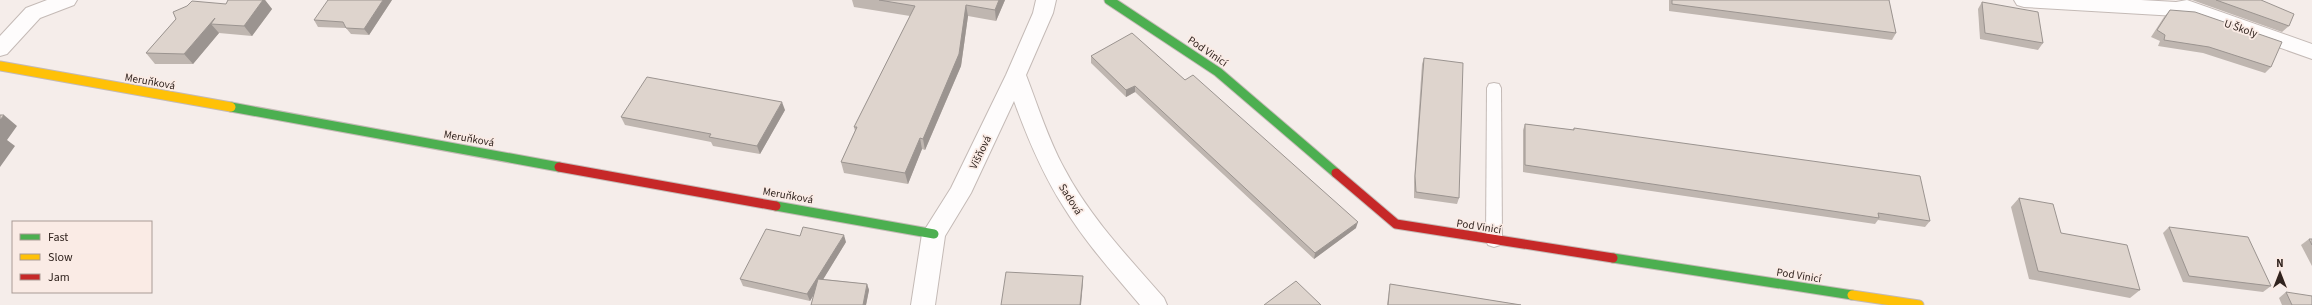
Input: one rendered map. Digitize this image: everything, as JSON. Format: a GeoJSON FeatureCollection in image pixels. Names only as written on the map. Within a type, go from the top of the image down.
{"type":"FeatureCollection","features":[{"type":"Feature","properties":{"kind":"street"},"geometry":{"type":"LineString","coordinates":[[0,48],[33,13],[66,0]]}},
{"type":"Feature","properties":{"kind":"street","name":"Višňová"},"geometry":{"type":"LineString","coordinates":[[923,305],[934,234],[960,193],[1016,75],[1043,13],[1046,0]]}},
{"type":"Feature","properties":{"kind":"street","name":"Pod Vinicí"},"geometry":{"type":"LineString","coordinates":[[1109,0],[1218,72],[1396,224],[1919,305]]}},
{"type":"Feature","properties":{"kind":"street"},"geometry":{"type":"LineString","coordinates":[[2024,0],[2191,10]]}},
{"type":"Feature","properties":{"kind":"street","name":"U Školy"},"geometry":{"type":"LineString","coordinates":[[2172,0],[2191,10],[2312,52]]}},
{"type":"Feature","properties":{"kind":"street","name":"Meruňková"},"geometry":{"type":"LineString","coordinates":[[0,66],[934,234]]}},
{"type":"Feature","properties":{"kind":"street","name":"Sadová"},"geometry":{"type":"LineString","coordinates":[[1016,75],[1029,113],[1060,182],[1087,223],[1155,305]]}},
{"type":"Feature","properties":{"kind":"lane"},"geometry":{"type":"LineString","coordinates":[[1494,88],[1494,240]]}},
{"type":"Feature","properties":{"kind":"building"},"geometry":{"type":"Polygon","coordinates":[[[228,0],[263,0],[244,26],[211,24],[215,18],[184,54],[146,53],[176,19],[173,12],[187,6],[192,1],[226,4],[228,0]]]}},
{"type":"Feature","properties":{"kind":"building"},"geometry":{"type":"Polygon","coordinates":[[[328,0],[383,0],[364,29],[346,28],[343,22],[314,20],[328,0]]]}},
{"type":"Feature","properties":{"kind":"building"},"geometry":{"type":"Polygon","coordinates":[[[879,0],[999,0],[995,10],[966,5],[959,54],[923,139],[920,138],[905,173],[841,162],[857,127],[854,127],[915,6],[879,0]]]}},
{"type":"Feature","properties":{"kind":"building"},"geometry":{"type":"Polygon","coordinates":[[[1672,0],[1889,0],[1896,33],[1672,4],[1672,0]]]}},
{"type":"Feature","properties":{"kind":"building"},"geometry":{"type":"Polygon","coordinates":[[[2216,0],[2261,0],[2294,14],[2289,26],[2216,0]]]}},
{"type":"Feature","properties":{"kind":"building"},"geometry":{"type":"Polygon","coordinates":[[[1982,2],[2038,12],[2043,43],[1985,33],[1982,2]]]}},
{"type":"Feature","properties":{"kind":"building"},"geometry":{"type":"Polygon","coordinates":[[[2170,10],[2195,12],[2282,42],[2271,67],[2209,47],[2164,40],[2165,35],[2157,30],[2170,10]]]}},
{"type":"Feature","properties":{"kind":"building"},"geometry":{"type":"Polygon","coordinates":[[[1132,33],[1185,80],[1193,75],[1358,222],[1315,253],[1135,86],[1126,90],[1091,56],[1132,33]]]}},
{"type":"Feature","properties":{"kind":"building"},"geometry":{"type":"Polygon","coordinates":[[[1424,58],[1463,63],[1459,198],[1416,192],[1415,176],[1424,58]]]}},
{"type":"Feature","properties":{"kind":"building"},"geometry":{"type":"Polygon","coordinates":[[[647,77],[782,102],[757,146],[709,137],[711,134],[621,117],[647,77]]]}},
{"type":"Feature","properties":{"kind":"building"},"geometry":{"type":"Polygon","coordinates":[[[1525,124],[1574,130],[1574,128],[1920,176],[1930,221],[1878,213],[1879,218],[1525,165],[1525,124]]]}},
{"type":"Feature","properties":{"kind":"building"},"geometry":{"type":"Polygon","coordinates":[[[2019,198],[2053,204],[2061,233],[2127,245],[2140,290],[2038,271],[2019,198]]]}},
{"type":"Feature","properties":{"kind":"building"},"geometry":{"type":"Polygon","coordinates":[[[803,227],[844,235],[807,294],[740,279],[766,229],[800,236],[803,227]]]}},
{"type":"Feature","properties":{"kind":"building"},"geometry":{"type":"Polygon","coordinates":[[[2169,227],[2248,237],[2271,286],[2189,276],[2169,227]]]}},
{"type":"Feature","properties":{"kind":"building"},"geometry":{"type":"Polygon","coordinates":[[[1006,272],[1083,276],[1080,305],[1001,305],[1006,272]]]}},
{"type":"Feature","properties":{"kind":"building"},"geometry":{"type":"Polygon","coordinates":[[[818,279],[867,284],[863,305],[811,305],[818,279]]]}},
{"type":"Feature","properties":{"kind":"building"},"geometry":{"type":"Polygon","coordinates":[[[1296,281],[1321,305],[1264,305],[1296,281]]]}},
{"type":"Feature","properties":{"kind":"building"},"geometry":{"type":"Polygon","coordinates":[[[1390,284],[1521,305],[1388,305],[1390,284]]]}},
{"type":"Feature","properties":{"kind":"building"},"geometry":{"type":"Polygon","coordinates":[[[2286,292],[2312,296],[2312,305],[2292,305],[2286,292]]]}},
{"type":"Feature","properties":{"kind":"traffic: fast"},"geometry":{"type":"LineString","coordinates":[[1109,0],[1218,72],[1336,173]]}},
{"type":"Feature","properties":{"kind":"traffic: fast"},"geometry":{"type":"LineString","coordinates":[[231,107],[559,167]]}},
{"type":"Feature","properties":{"kind":"traffic: fast"},"geometry":{"type":"LineString","coordinates":[[776,206],[934,234]]}},
{"type":"Feature","properties":{"kind":"traffic: fast"},"geometry":{"type":"LineString","coordinates":[[1613,258],[1852,295]]}},
{"type":"Feature","properties":{"kind":"traffic: slow"},"geometry":{"type":"LineString","coordinates":[[0,66],[231,107]]}},
{"type":"Feature","properties":{"kind":"traffic: slow"},"geometry":{"type":"LineString","coordinates":[[1852,295],[1919,305]]}},
{"type":"Feature","properties":{"kind":"traffic: jam"},"geometry":{"type":"LineString","coordinates":[[559,167],[776,206]]}},
{"type":"Feature","properties":{"kind":"traffic: jam"},"geometry":{"type":"LineString","coordinates":[[1336,173],[1396,224],[1613,258]]}}]}
